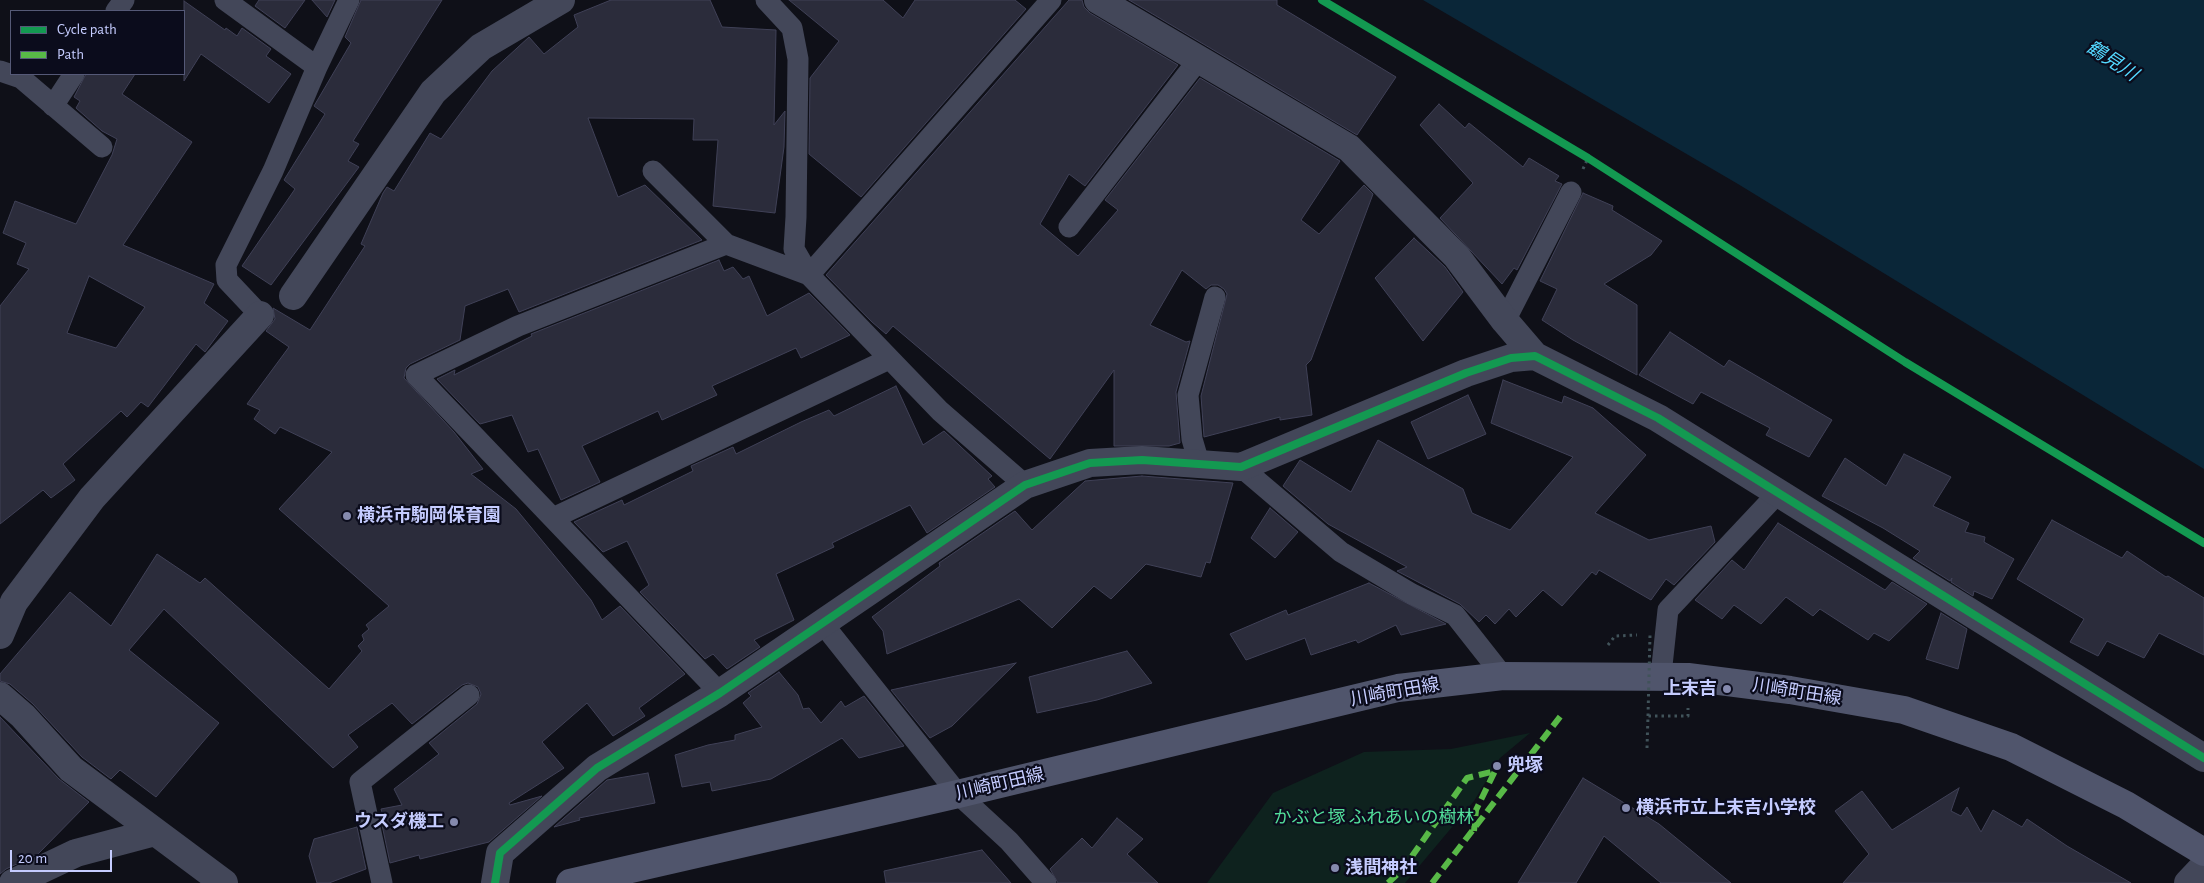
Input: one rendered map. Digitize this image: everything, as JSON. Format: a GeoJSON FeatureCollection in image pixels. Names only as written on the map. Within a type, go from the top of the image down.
{"type":"FeatureCollection","features":[{"type":"Feature","properties":{"kind":"main road","name":"川崎町田線"},"geometry":{"type":"LineString","coordinates":[[570,883],[958,794],[1398,688],[1503,676],[1661,675],[1790,690],[1904,710],[2011,747],[2126,804],[2204,852]]}},
{"type":"Feature","properties":{"kind":"street"},"geometry":{"type":"LineString","coordinates":[[292,296],[433,92],[481,46],[561,0]]}},
{"type":"Feature","properties":{"kind":"street"},"geometry":{"type":"LineString","coordinates":[[1098,0],[1349,148],[1457,256],[1505,321],[1535,356],[1658,418],[2204,758]]}},
{"type":"Feature","properties":{"kind":"street"},"geometry":{"type":"LineString","coordinates":[[0,635],[14,602],[92,498],[260,315]]}},
{"type":"Feature","properties":{"kind":"street"},"geometry":{"type":"LineString","coordinates":[[495,883],[500,853],[597,768],[720,693],[1025,485],[1090,463],[1142,460],[1242,467],[1466,373],[1511,358],[1535,356]]}},
{"type":"Feature","properties":{"kind":"street"},"geometry":{"type":"LineString","coordinates":[[0,696],[23,716],[71,769],[224,883]]}},
{"type":"Feature","properties":{"kind":"street"},"geometry":{"type":"LineString","coordinates":[[13,883],[76,854],[155,832]]}},
{"type":"Feature","properties":{"kind":"street"},"geometry":{"type":"LineString","coordinates":[[2188,883],[2204,866]]}},
{"type":"Feature","properties":{"kind":"lane"},"geometry":{"type":"LineString","coordinates":[[225,0],[317,67]]}},
{"type":"Feature","properties":{"kind":"lane"},"geometry":{"type":"LineString","coordinates":[[260,315],[227,280],[226,265],[274,171],[317,67],[349,0]]}},
{"type":"Feature","properties":{"kind":"lane"},"geometry":{"type":"LineString","coordinates":[[766,0],[792,28],[798,59],[794,249],[809,275],[889,359],[940,411],[1025,485]]}},
{"type":"Feature","properties":{"kind":"lane"},"geometry":{"type":"LineString","coordinates":[[809,275],[1051,0]]}},
{"type":"Feature","properties":{"kind":"lane"},"geometry":{"type":"LineString","coordinates":[[1069,227],[1199,59]]}},
{"type":"Feature","properties":{"kind":"lane"},"geometry":{"type":"LineString","coordinates":[[12,75],[21,78],[102,147]]}},
{"type":"Feature","properties":{"kind":"lane"},"geometry":{"type":"LineString","coordinates":[[53,106],[73,75]]}},
{"type":"Feature","properties":{"kind":"lane"},"geometry":{"type":"LineString","coordinates":[[653,171],[726,244],[809,275]]}},
{"type":"Feature","properties":{"kind":"lane"},"geometry":{"type":"LineString","coordinates":[[1505,321],[1571,192]]}},
{"type":"Feature","properties":{"kind":"lane"},"geometry":{"type":"LineString","coordinates":[[720,693],[416,376],[518,326],[726,244]]}},
{"type":"Feature","properties":{"kind":"lane"},"geometry":{"type":"LineString","coordinates":[[1199,463],[1192,439],[1188,395],[1215,298]]}},
{"type":"Feature","properties":{"kind":"lane"},"geometry":{"type":"LineString","coordinates":[[552,518],[889,359]]}},
{"type":"Feature","properties":{"kind":"lane"},"geometry":{"type":"LineString","coordinates":[[1242,467],[1342,552],[1412,594],[1455,615],[1503,676]]}},
{"type":"Feature","properties":{"kind":"lane"},"geometry":{"type":"LineString","coordinates":[[1661,675],[1668,610],[1778,493]]}},
{"type":"Feature","properties":{"kind":"lane"},"geometry":{"type":"LineString","coordinates":[[823,624],[958,794],[1009,841],[1046,883]]}},
{"type":"Feature","properties":{"kind":"lane"},"geometry":{"type":"LineString","coordinates":[[382,883],[360,782],[469,695]]}},
{"type":"Feature","properties":{"kind":"path"},"geometry":{"type":"LineString","coordinates":[[1580,153],[1597,163]]}},
{"type":"Feature","properties":{"kind":"path"},"geometry":{"type":"LineString","coordinates":[[1615,636],[1650,635],[1647,748]]}},
{"type":"Feature","properties":{"kind":"path"},"geometry":{"type":"LineString","coordinates":[[1648,716],[1688,716]]}},
{"type":"Feature","properties":{"kind":"green space","name":"かぶと塚 ふれあいの樹林"},"geometry":{"type":"Polygon","coordinates":[[[1530,733],[1500,758],[1474,801],[1405,883],[1207,883],[1273,793],[1364,752],[1451,749],[1530,733]]]}},
{"type":"Feature","properties":{"kind":"water","name":"鶴見川"},"geometry":{"type":"Polygon","coordinates":[[[1423,0],[2204,0],[2204,469],[1738,184],[1423,0]]]}},
{"type":"Feature","properties":{"kind":"building"},"geometry":{"type":"Polygon","coordinates":[[[259,0],[305,0],[285,28],[255,6],[259,0]]]}},
{"type":"Feature","properties":{"kind":"building"},"geometry":{"type":"Polygon","coordinates":[[[312,0],[335,0],[327,17],[312,0]]]}},
{"type":"Feature","properties":{"kind":"building"},"geometry":{"type":"Polygon","coordinates":[[[361,0],[442,0],[353,141],[359,144],[348,161],[359,167],[271,285],[242,266],[295,189],[284,180],[325,114],[314,106],[351,43],[345,37],[361,0]]]}},
{"type":"Feature","properties":{"kind":"building"},"geometry":{"type":"Polygon","coordinates":[[[611,0],[710,0],[722,27],[776,30],[774,125],[785,111],[784,147],[775,213],[713,206],[718,140],[693,140],[694,119],[588,118],[618,197],[645,185],[702,240],[519,312],[508,289],[465,306],[460,340],[410,364],[406,368],[404,378],[454,432],[483,469],[471,474],[516,509],[591,600],[602,620],[620,606],[685,674],[639,708],[645,716],[613,736],[587,703],[542,742],[564,768],[509,803],[510,805],[542,796],[489,842],[420,859],[419,855],[390,863],[381,820],[384,820],[381,809],[402,805],[394,789],[439,754],[429,743],[477,704],[481,694],[478,687],[468,683],[462,685],[412,724],[392,703],[348,735],[358,747],[333,768],[164,609],[129,650],[219,723],[156,797],[120,770],[111,779],[82,757],[33,704],[10,684],[0,681],[0,674],[70,592],[111,626],[157,554],[200,583],[205,578],[329,689],[362,651],[358,646],[364,640],[362,635],[369,629],[366,625],[389,606],[279,509],[332,452],[280,427],[275,434],[254,419],[260,410],[247,404],[289,347],[266,331],[275,319],[273,308],[310,330],[365,246],[361,244],[383,193],[387,187],[394,191],[430,133],[441,139],[492,71],[529,37],[544,54],[578,27],[574,15],[611,0]]]}},
{"type":"Feature","properties":{"kind":"building"},"geometry":{"type":"Polygon","coordinates":[[[789,0],[883,0],[903,18],[915,0],[1015,0],[1026,9],[861,197],[809,154],[810,78],[839,41],[789,0]]]}},
{"type":"Feature","properties":{"kind":"building"},"geometry":{"type":"Polygon","coordinates":[[[1069,0],[1082,0],[1084,7],[1090,13],[1178,65],[1085,186],[1069,174],[1040,224],[1078,256],[1118,210],[1105,200],[1200,78],[1340,161],[1301,220],[1319,234],[1364,185],[1373,194],[1311,360],[1306,365],[1312,415],[1280,420],[1280,417],[1204,437],[1201,396],[1227,294],[1218,285],[1211,285],[1206,289],[1182,270],[1150,325],[1186,342],[1190,341],[1176,392],[1180,443],[1169,446],[1114,446],[1114,370],[1050,459],[893,326],[886,334],[826,275],[1069,0]]]}},
{"type":"Feature","properties":{"kind":"building"},"geometry":{"type":"Polygon","coordinates":[[[1129,0],[1277,0],[1277,5],[1396,77],[1357,135],[1129,0]]]}},
{"type":"Feature","properties":{"kind":"building"},"geometry":{"type":"Polygon","coordinates":[[[184,1],[225,30],[226,28],[237,36],[242,28],[271,49],[266,56],[291,74],[269,103],[201,54],[184,81],[184,1]]]}},
{"type":"Feature","properties":{"kind":"building"},"geometry":{"type":"Polygon","coordinates":[[[85,75],[134,75],[122,94],[192,142],[123,245],[214,284],[204,303],[228,321],[205,352],[196,344],[148,407],[141,402],[127,417],[121,411],[63,464],[75,480],[51,498],[43,490],[0,524],[0,306],[29,269],[17,264],[26,243],[3,233],[15,201],[76,224],[112,155],[117,139],[102,131],[76,108],[80,101],[74,97],[85,75]],[[89,276],[67,333],[116,348],[145,307],[89,276]]]}},
{"type":"Feature","properties":{"kind":"building"},"geometry":{"type":"Polygon","coordinates":[[[1439,104],[1465,128],[1469,123],[1523,167],[1529,158],[1559,176],[1555,181],[1562,184],[1517,270],[1514,268],[1502,284],[1440,218],[1473,183],[1420,125],[1439,104]]]}},
{"type":"Feature","properties":{"kind":"building"},"geometry":{"type":"Polygon","coordinates":[[[1583,193],[1613,206],[1612,210],[1662,241],[1651,255],[1604,284],[1637,305],[1637,375],[1573,340],[1542,320],[1557,289],[1540,281],[1583,193]]]}},
{"type":"Feature","properties":{"kind":"building"},"geometry":{"type":"Polygon","coordinates":[[[1414,238],[1445,267],[1463,292],[1423,341],[1375,278],[1414,238]]]}},
{"type":"Feature","properties":{"kind":"building"},"geometry":{"type":"Polygon","coordinates":[[[719,260],[724,271],[733,267],[743,279],[749,276],[767,316],[809,293],[850,335],[801,358],[796,348],[712,386],[717,395],[662,420],[658,411],[582,446],[600,482],[561,500],[538,449],[528,452],[512,415],[480,424],[437,379],[455,370],[454,375],[532,336],[531,334],[719,260]]]}},
{"type":"Feature","properties":{"kind":"building"},"geometry":{"type":"Polygon","coordinates":[[[1670,332],[1724,367],[1729,360],[1832,420],[1809,457],[1766,435],[1770,428],[1701,392],[1693,404],[1639,375],[1670,332]]]}},
{"type":"Feature","properties":{"kind":"building"},"geometry":{"type":"Polygon","coordinates":[[[1503,380],[1562,403],[1564,396],[1593,408],[1646,455],[1595,513],[1649,540],[1711,526],[1715,542],[1674,585],[1666,579],[1651,600],[1599,570],[1596,575],[1592,572],[1562,606],[1543,590],[1516,617],[1509,609],[1495,624],[1486,615],[1479,622],[1460,604],[1397,571],[1407,567],[1328,524],[1283,486],[1300,460],[1351,492],[1378,440],[1463,489],[1472,513],[1510,530],[1573,457],[1491,423],[1503,380]]]}},
{"type":"Feature","properties":{"kind":"building"},"geometry":{"type":"Polygon","coordinates":[[[896,386],[923,445],[944,431],[992,476],[988,479],[995,487],[927,533],[910,505],[832,543],[834,547],[776,574],[794,620],[754,640],[760,647],[727,669],[713,654],[705,659],[640,592],[649,585],[627,541],[603,552],[574,522],[622,500],[624,505],[693,471],[691,466],[733,447],[736,454],[829,410],[834,416],[896,386]]]}},
{"type":"Feature","properties":{"kind":"building"},"geometry":{"type":"Polygon","coordinates":[[[1468,395],[1486,434],[1428,459],[1411,422],[1468,395]]]}},
{"type":"Feature","properties":{"kind":"building"},"geometry":{"type":"Polygon","coordinates":[[[1904,454],[1951,477],[1933,506],[1969,523],[1965,532],[1985,537],[1984,542],[2014,559],[1992,599],[1974,591],[1973,596],[1951,582],[1952,578],[1950,581],[1913,558],[1920,551],[1883,528],[1822,496],[1845,458],[1886,486],[1904,454]]]}},
{"type":"Feature","properties":{"kind":"building"},"geometry":{"type":"Polygon","coordinates":[[[1142,476],[1233,483],[1210,563],[1206,562],[1201,577],[1146,564],[1111,599],[1094,586],[1052,628],[1019,599],[887,654],[883,631],[872,617],[940,566],[939,563],[1015,511],[1032,530],[1085,481],[1142,476]]]}},
{"type":"Feature","properties":{"kind":"building"},"geometry":{"type":"Polygon","coordinates":[[[1270,508],[1298,532],[1275,558],[1251,538],[1270,508]]]}},
{"type":"Feature","properties":{"kind":"building"},"geometry":{"type":"Polygon","coordinates":[[[2052,520],[2122,558],[2127,551],[2166,577],[2168,576],[2204,598],[2204,655],[2159,633],[2144,658],[2107,641],[2098,656],[2070,642],[2084,619],[2017,579],[2052,520]]]}},
{"type":"Feature","properties":{"kind":"building"},"geometry":{"type":"Polygon","coordinates":[[[1778,523],[1885,590],[1892,582],[1927,604],[1889,641],[1874,633],[1868,640],[1820,609],[1813,616],[1786,597],[1761,624],[1734,605],[1722,619],[1695,600],[1732,560],[1744,570],[1778,523]]]}},
{"type":"Feature","properties":{"kind":"building"},"geometry":{"type":"Polygon","coordinates":[[[1369,583],[1446,624],[1401,635],[1396,625],[1358,643],[1356,640],[1311,655],[1305,638],[1246,660],[1230,634],[1286,610],[1288,615],[1369,583]]]}},
{"type":"Feature","properties":{"kind":"building"},"geometry":{"type":"Polygon","coordinates":[[[1941,613],[1967,629],[1958,669],[1926,659],[1941,613]]]}},
{"type":"Feature","properties":{"kind":"building"},"geometry":{"type":"Polygon","coordinates":[[[1127,651],[1152,683],[1097,700],[1037,713],[1029,677],[1127,651]]]}},
{"type":"Feature","properties":{"kind":"building"},"geometry":{"type":"Polygon","coordinates":[[[1016,663],[952,726],[930,738],[891,690],[1016,663]]]}},
{"type":"Feature","properties":{"kind":"building"},"geometry":{"type":"Polygon","coordinates":[[[779,672],[798,695],[803,709],[809,708],[821,723],[841,701],[845,707],[864,696],[904,746],[859,758],[842,738],[771,779],[712,791],[710,782],[682,787],[675,755],[708,745],[735,740],[735,735],[762,727],[743,703],[751,696],[748,693],[779,672]]]}},
{"type":"Feature","properties":{"kind":"building"},"geometry":{"type":"Polygon","coordinates":[[[0,717],[59,779],[89,802],[38,854],[6,869],[0,874],[0,717]]]}},
{"type":"Feature","properties":{"kind":"building"},"geometry":{"type":"Polygon","coordinates":[[[648,773],[655,803],[579,818],[580,820],[554,827],[607,780],[648,773]]]}},
{"type":"Feature","properties":{"kind":"building"},"geometry":{"type":"Polygon","coordinates":[[[1583,778],[1659,824],[1731,883],[1661,883],[1604,836],[1576,883],[1518,883],[1583,778]]]}},
{"type":"Feature","properties":{"kind":"building"},"geometry":{"type":"Polygon","coordinates":[[[1959,788],[1951,811],[1961,816],[1967,807],[1981,832],[1993,810],[2022,827],[2027,819],[2067,846],[2131,883],[1843,883],[1869,854],[1835,811],[1862,791],[1892,830],[1959,788]]]}},
{"type":"Feature","properties":{"kind":"building"},"geometry":{"type":"Polygon","coordinates":[[[1117,818],[1143,839],[1127,854],[1158,883],[1058,883],[1050,869],[1082,838],[1092,848],[1117,818]]]}},
{"type":"Feature","properties":{"kind":"building"},"geometry":{"type":"Polygon","coordinates":[[[357,827],[366,869],[329,883],[317,883],[309,856],[314,839],[357,827]]]}},
{"type":"Feature","properties":{"kind":"building"},"geometry":{"type":"Polygon","coordinates":[[[982,850],[1011,883],[886,883],[884,871],[982,850]]]}},
{"type":"Feature","properties":{"kind":"marked path"},"geometry":{"type":"LineString","coordinates":[[1432,883],[1563,713]]}},
{"type":"Feature","properties":{"kind":"marked path"},"geometry":{"type":"LineString","coordinates":[[1388,883],[1403,869],[1467,778],[1495,771],[1476,810],[1474,831]]}},
{"type":"Feature","properties":{"kind":"cycle path"},"geometry":{"type":"LineString","coordinates":[[1322,0],[1588,158],[1905,362],[2204,543]]}},
{"type":"Feature","properties":{"kind":"cycle path"},"geometry":{"type":"LineString","coordinates":[[495,883],[500,853],[597,768],[720,693],[1025,485],[1090,463],[1142,460],[1241,467],[1466,373],[1511,358],[1535,356],[1658,418],[2204,758]]}},
{"type":"Feature","properties":{"kind":"place","name":"横浜市駒岡保育園"},"geometry":{"type":"Point","coordinates":[347,516]}},
{"type":"Feature","properties":{"kind":"place","name":"上末吉"},"geometry":{"type":"Point","coordinates":[1727,689]}},
{"type":"Feature","properties":{"kind":"place","name":"兜塚"},"geometry":{"type":"Point","coordinates":[1497,766]}},
{"type":"Feature","properties":{"kind":"place","name":"横浜市立上末吉小学校"},"geometry":{"type":"Point","coordinates":[1626,808]}},
{"type":"Feature","properties":{"kind":"place","name":"ウスダ機工"},"geometry":{"type":"Point","coordinates":[454,822]}},
{"type":"Feature","properties":{"kind":"place","name":"浅間神社"},"geometry":{"type":"Point","coordinates":[1335,868]}}]}
